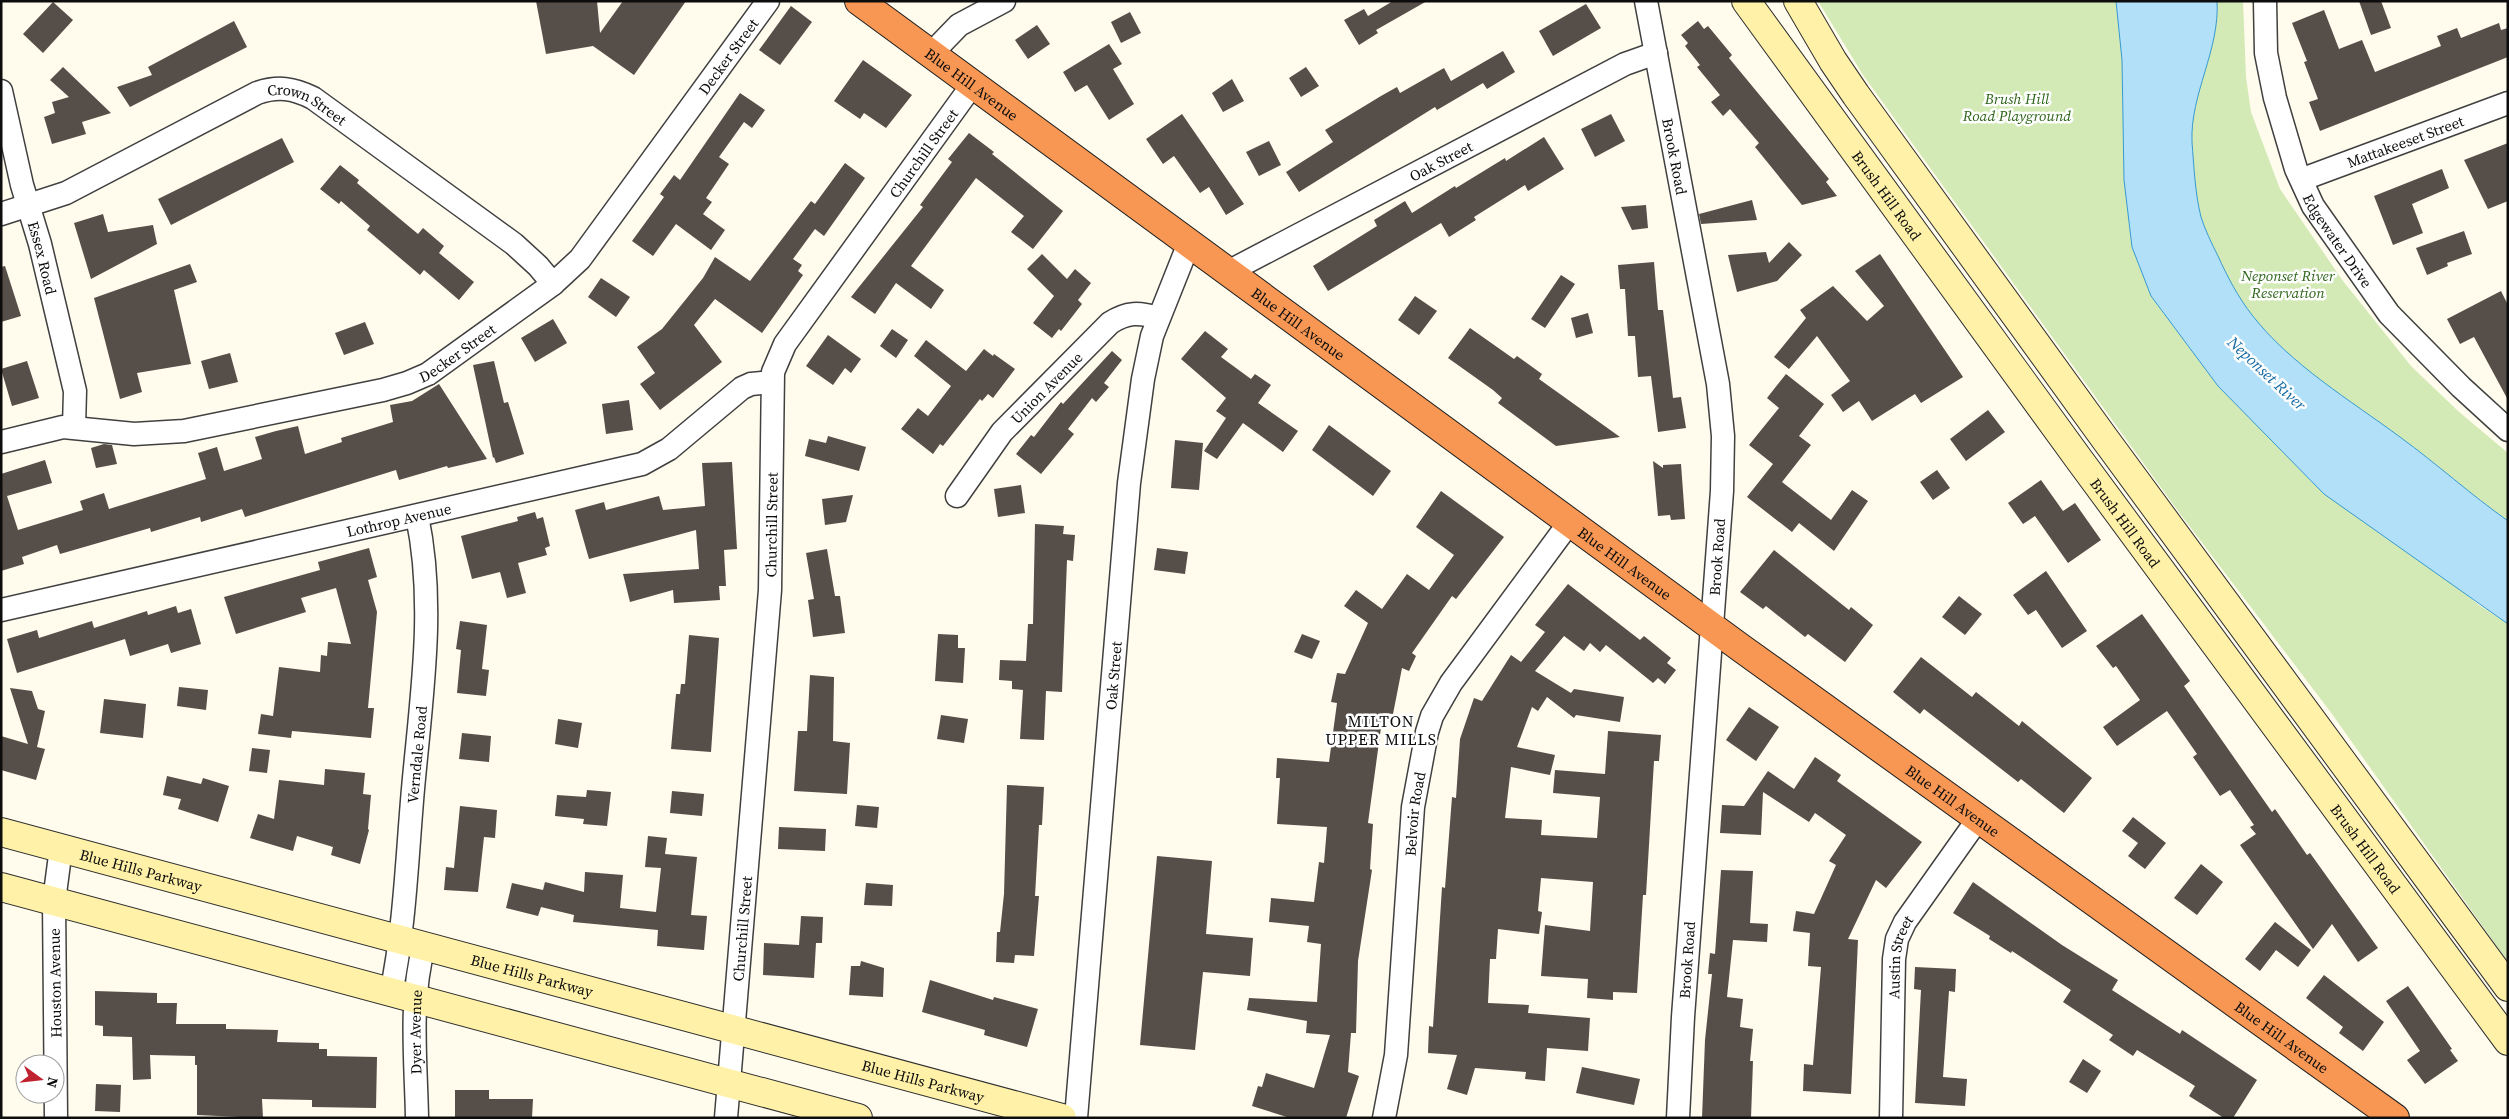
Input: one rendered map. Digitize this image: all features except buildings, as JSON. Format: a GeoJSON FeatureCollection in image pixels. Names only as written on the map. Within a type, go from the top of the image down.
{"type":"FeatureCollection","features":[{"type":"Feature","properties":{"kind":"highway","name":"Blue Hill Avenue"},"geometry":{"type":"LineString","coordinates":[[859,1],[1712,627],[2395,1118]]}},
{"type":"Feature","properties":{"kind":"main road","name":"Brush Hill Road"},"geometry":{"type":"LineString","coordinates":[[1746,1],[2078,458],[2508,1041]]}},
{"type":"Feature","properties":{"kind":"main road"},"geometry":{"type":"LineString","coordinates":[[1798,1],[1833,61],[1856,95],[2105,439],[2508,987]]}},
{"type":"Feature","properties":{"kind":"main road"},"geometry":{"type":"LineString","coordinates":[[2078,458],[2105,439]]}},
{"type":"Feature","properties":{"kind":"main road","name":"Blue Hills Parkway"},"geometry":{"type":"LineString","coordinates":[[1,832],[734,1028],[1062,1118]]}},
{"type":"Feature","properties":{"kind":"main road"},"geometry":{"type":"LineString","coordinates":[[1,887],[858,1118]]}},
{"type":"Feature","properties":{"kind":"street","name":"Decker Street"},"geometry":{"type":"LineString","coordinates":[[1,442],[52,428],[74,427],[134,434],[184,431],[396,387],[428,374],[553,284],[580,260],[768,1]]}},
{"type":"Feature","properties":{"kind":"street"},"geometry":{"type":"LineString","coordinates":[[931,54],[959,26],[1004,1]]}},
{"type":"Feature","properties":{"kind":"street","name":"Brook Road"},"geometry":{"type":"LineString","coordinates":[[1646,1],[1721,408],[1723,463],[1683,1017],[1678,1118]]}},
{"type":"Feature","properties":{"kind":"street","name":"Edgewater Drive"},"geometry":{"type":"LineString","coordinates":[[2264,1],[2266,53],[2275,98],[2296,168],[2313,206],[2389,314],[2461,388],[2508,430]]}},
{"type":"Feature","properties":{"kind":"street","name":"Oak Street"},"geometry":{"type":"LineString","coordinates":[[1228,272],[1624,64],[1656,53]]}},
{"type":"Feature","properties":{"kind":"street","name":"Churchill Street"},"geometry":{"type":"LineString","coordinates":[[726,1118],[772,564],[772,382],[775,363],[785,344],[972,84]]}},
{"type":"Feature","properties":{"kind":"street","name":"Crown Street"},"geometry":{"type":"LineString","coordinates":[[1,214],[29,207],[66,193],[257,93],[269,90],[291,89],[320,104],[514,244],[538,266],[553,284]]}},
{"type":"Feature","properties":{"kind":"street","name":"Essex Road"},"geometry":{"type":"LineString","coordinates":[[1,91],[75,391],[74,427]]}},
{"type":"Feature","properties":{"kind":"street","name":"Mattakeeset Street"},"geometry":{"type":"LineString","coordinates":[[2302,179],[2508,103]]}},
{"type":"Feature","properties":{"kind":"street","name":"Oak Street"},"geometry":{"type":"LineString","coordinates":[[1076,1118],[1130,483],[1143,379],[1158,318],[1189,243]]}},
{"type":"Feature","properties":{"kind":"street","name":"Union Avenue"},"geometry":{"type":"LineString","coordinates":[[957,496],[977,464],[1002,432],[1110,323],[1129,313],[1140,313],[1158,318]]}},
{"type":"Feature","properties":{"kind":"street","name":"Lothrop Avenue"},"geometry":{"type":"LineString","coordinates":[[1,610],[647,462],[669,449],[742,388],[751,384],[772,382]]}},
{"type":"Feature","properties":{"kind":"street","name":"Verndale Road"},"geometry":{"type":"LineString","coordinates":[[403,996],[412,942],[426,641],[424,557],[417,516]]}},
{"type":"Feature","properties":{"kind":"street","name":"Belvoir Road"},"geometry":{"type":"LineString","coordinates":[[1384,1118],[1396,1055],[1412,807],[1432,716],[1451,683],[1570,523]]}},
{"type":"Feature","properties":{"kind":"street","name":"Austin Street"},"geometry":{"type":"LineString","coordinates":[[1891,1118],[1894,959],[1897,939],[1905,922],[1978,819]]}},
{"type":"Feature","properties":{"kind":"street","name":"Houston Avenue"},"geometry":{"type":"LineString","coordinates":[[56,1118],[54,901],[61,848]]}},
{"type":"Feature","properties":{"kind":"street","name":"Dyer Avenue"},"geometry":{"type":"LineString","coordinates":[[403,996],[417,1118]]}},
{"type":"Feature","properties":{"kind":"green space","name":"Brush Hill Road Playground"},"geometry":{"type":"Polygon","coordinates":[[[1818,1],[2116,1],[2122,60],[2124,180],[2132,247],[2151,296],[2218,386],[2265,433],[2479,605],[2508,624],[2508,962],[2332,714],[2178,511],[1863,75],[1818,1]]]}},
{"type":"Feature","properties":{"kind":"green space","name":"Neponset River Reservation"},"geometry":{"type":"Polygon","coordinates":[[[2217,1],[2243,1],[2246,77],[2251,112],[2280,189],[2343,281],[2411,366],[2458,411],[2508,453],[2508,521],[2414,447],[2303,366],[2252,315],[2233,286],[2201,217],[2196,189],[2192,142],[2195,107],[2214,37],[2217,1]]]}},
{"type":"Feature","properties":{"kind":"water","name":"Neponset River"},"geometry":{"type":"Polygon","coordinates":[[[2116,1],[2217,1],[2214,37],[2195,107],[2192,142],[2199,208],[2211,242],[2242,301],[2252,315],[2285,350],[2322,381],[2414,447],[2508,521],[2508,624],[2324,494],[2218,386],[2151,296],[2132,247],[2124,180],[2122,60],[2116,1]]]}},
{"type":"Feature","properties":{"kind":"district","name":"MILTON UPPER MILLS"},"geometry":{"type":"Point","coordinates":[1381,730]}}]}
